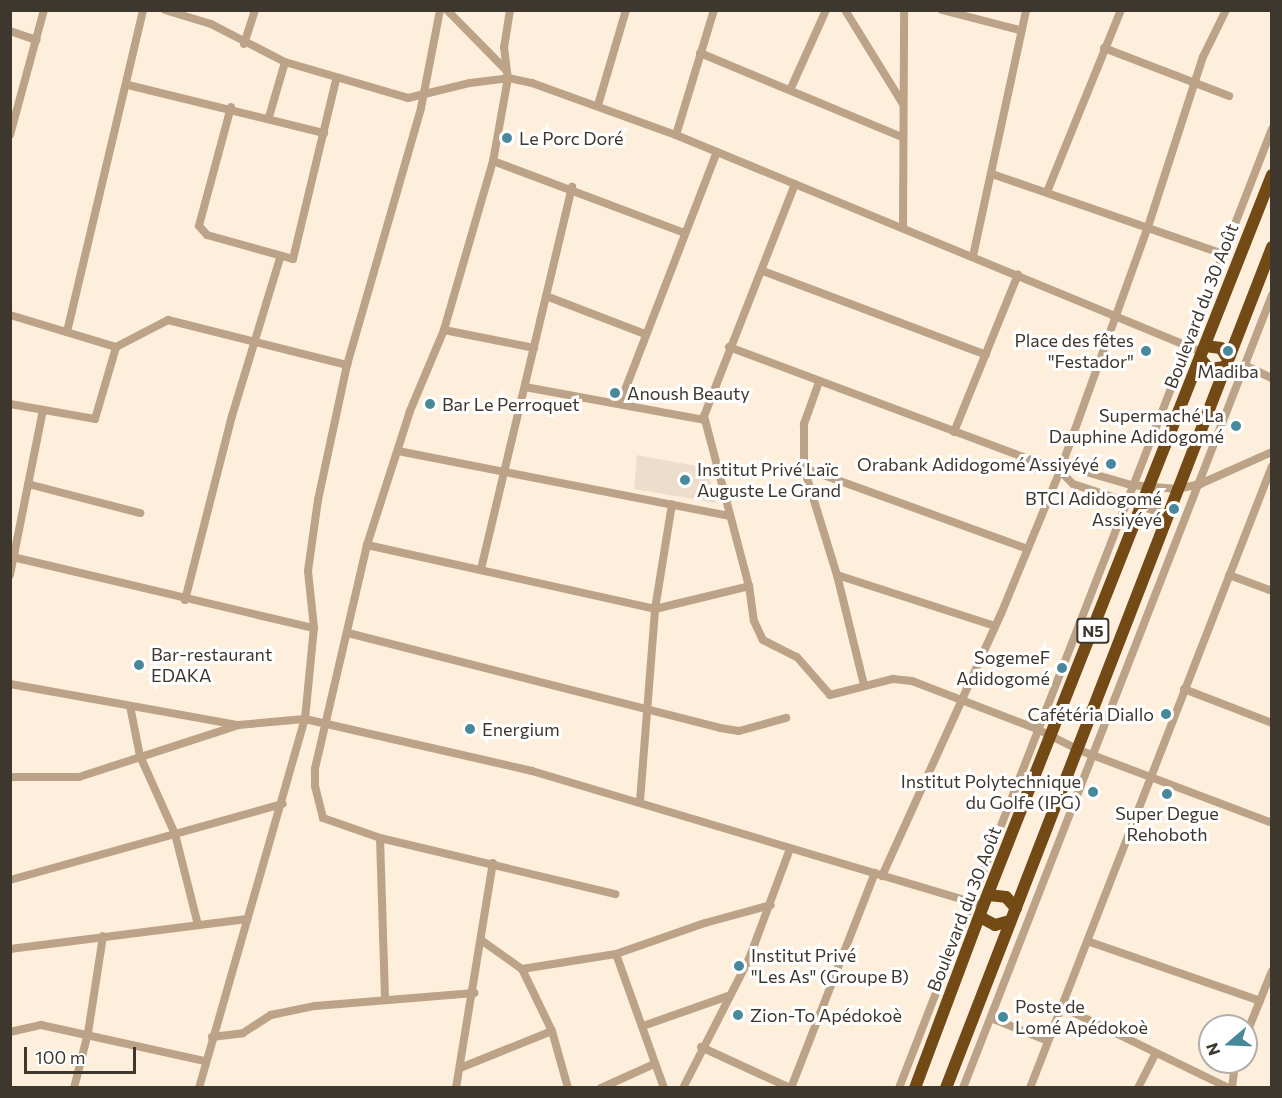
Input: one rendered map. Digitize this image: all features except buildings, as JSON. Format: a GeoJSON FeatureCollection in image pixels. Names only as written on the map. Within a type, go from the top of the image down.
{"type":"FeatureCollection","features":[{"type":"Feature","properties":{"kind":"highway","name":"Boulevard du 30 Août"},"geometry":{"type":"LineString","coordinates":[[915,1088],[981,905],[1052,737],[1272,174]]}},
{"type":"Feature","properties":{"kind":"highway","name":"N5"},"geometry":{"type":"LineString","coordinates":[[946,1088],[1078,750],[1165,514],[1177,489],[1272,247]]}},
{"type":"Feature","properties":{"kind":"highway"},"geometry":{"type":"LineString","coordinates":[[1221,348],[1227,363],[1209,369],[1203,352],[1221,348]]}},
{"type":"Feature","properties":{"kind":"highway"},"geometry":{"type":"LineString","coordinates":[[1010,921],[995,925],[981,905],[1006,897],[1016,908]]}},
{"type":"Feature","properties":{"kind":"street"},"geometry":{"type":"LineString","coordinates":[[11,129],[44,10]]}},
{"type":"Feature","properties":{"kind":"street"},"geometry":{"type":"LineString","coordinates":[[67,332],[81,261],[128,85],[143,10]]}},
{"type":"Feature","properties":{"kind":"street"},"geometry":{"type":"LineString","coordinates":[[165,10],[211,24],[244,44],[285,62],[336,80],[408,98],[423,92],[507,74]]}},
{"type":"Feature","properties":{"kind":"street"},"geometry":{"type":"LineString","coordinates":[[244,44],[255,10]]}},
{"type":"Feature","properties":{"kind":"street"},"geometry":{"type":"LineString","coordinates":[[199,1088],[212,1037],[283,804],[305,719],[314,628],[308,571],[311,543],[347,365],[423,92],[440,10]]}},
{"type":"Feature","properties":{"kind":"street"},"geometry":{"type":"LineString","coordinates":[[447,10],[507,74],[676,135],[1018,274],[1115,318],[1203,352]]}},
{"type":"Feature","properties":{"kind":"street"},"geometry":{"type":"LineString","coordinates":[[510,10],[504,47],[507,74],[493,161],[444,330],[410,411],[367,545],[327,726],[315,769],[320,815],[380,838],[493,863],[615,894]]}},
{"type":"Feature","properties":{"kind":"street"},"geometry":{"type":"LineString","coordinates":[[598,105],[626,10]]}},
{"type":"Feature","properties":{"kind":"street"},"geometry":{"type":"LineString","coordinates":[[676,135],[714,10]]}},
{"type":"Feature","properties":{"kind":"street"},"geometry":{"type":"LineString","coordinates":[[791,88],[826,10]]}},
{"type":"Feature","properties":{"kind":"street"},"geometry":{"type":"LineString","coordinates":[[845,10],[903,104]]}},
{"type":"Feature","properties":{"kind":"street"},"geometry":{"type":"LineString","coordinates":[[903,227],[904,10]]}},
{"type":"Feature","properties":{"kind":"street"},"geometry":{"type":"LineString","coordinates":[[942,10],[1020,30]]}},
{"type":"Feature","properties":{"kind":"street"},"geometry":{"type":"LineString","coordinates":[[973,256],[1026,10]]}},
{"type":"Feature","properties":{"kind":"street"},"geometry":{"type":"LineString","coordinates":[[1047,192],[1104,48],[1122,10]]}},
{"type":"Feature","properties":{"kind":"street"},"geometry":{"type":"LineString","coordinates":[[701,1047],[790,1088],[878,874],[995,627],[1060,471],[1147,230],[1197,83],[1203,57],[1226,10]]}},
{"type":"Feature","properties":{"kind":"street"},"geometry":{"type":"LineString","coordinates":[[10,31],[36,40]]}},
{"type":"Feature","properties":{"kind":"street"},"geometry":{"type":"LineString","coordinates":[[1104,48],[1229,96]]}},
{"type":"Feature","properties":{"kind":"street"},"geometry":{"type":"LineString","coordinates":[[700,53],[791,88],[902,137]]}},
{"type":"Feature","properties":{"kind":"street"},"geometry":{"type":"LineString","coordinates":[[269,117],[285,62]]}},
{"type":"Feature","properties":{"kind":"street"},"geometry":{"type":"LineString","coordinates":[[231,107],[199,226],[207,235],[280,258],[293,259],[336,80]]}},
{"type":"Feature","properties":{"kind":"street"},"geometry":{"type":"LineString","coordinates":[[128,85],[231,107],[324,133]]}},
{"type":"Feature","properties":{"kind":"street"},"geometry":{"type":"LineString","coordinates":[[899,1088],[981,905],[1037,729],[1272,129]]}},
{"type":"Feature","properties":{"kind":"street"},"geometry":{"type":"LineString","coordinates":[[620,404],[645,334],[717,152]]}},
{"type":"Feature","properties":{"kind":"street"},"geometry":{"type":"LineString","coordinates":[[493,161],[572,188],[685,233]]}},
{"type":"Feature","properties":{"kind":"street"},"geometry":{"type":"LineString","coordinates":[[992,174],[1147,230],[1223,254]]}},
{"type":"Feature","properties":{"kind":"street"},"geometry":{"type":"LineString","coordinates":[[795,184],[763,271],[729,347],[704,420],[728,516],[749,586],[754,621],[768,645],[798,657],[830,695],[903,679],[1037,729],[1078,750],[1151,775],[1272,823]]}},
{"type":"Feature","properties":{"kind":"street"},"geometry":{"type":"LineString","coordinates":[[481,569],[572,188]]}},
{"type":"Feature","properties":{"kind":"street"},"geometry":{"type":"LineString","coordinates":[[185,600],[255,339],[280,258]]}},
{"type":"Feature","properties":{"kind":"street"},"geometry":{"type":"LineString","coordinates":[[763,271],[987,354]]}},
{"type":"Feature","properties":{"kind":"street"},"geometry":{"type":"LineString","coordinates":[[954,432],[1018,274]]}},
{"type":"Feature","properties":{"kind":"street"},"geometry":{"type":"LineString","coordinates":[[963,1088],[1272,295]]}},
{"type":"Feature","properties":{"kind":"street"},"geometry":{"type":"LineString","coordinates":[[546,296],[645,334]]}},
{"type":"Feature","properties":{"kind":"street"},"geometry":{"type":"LineString","coordinates":[[10,315],[116,347],[168,320],[255,339],[347,365]]}},
{"type":"Feature","properties":{"kind":"street"},"geometry":{"type":"LineString","coordinates":[[444,330],[534,348]]}},
{"type":"Feature","properties":{"kind":"street"},"geometry":{"type":"LineString","coordinates":[[10,404],[95,419],[116,347]]}},
{"type":"Feature","properties":{"kind":"street"},"geometry":{"type":"LineString","coordinates":[[729,347],[1060,471],[1073,483],[1165,514]]}},
{"type":"Feature","properties":{"kind":"street"},"geometry":{"type":"LineString","coordinates":[[1246,366],[1272,378]]}},
{"type":"Feature","properties":{"kind":"street"},"geometry":{"type":"LineString","coordinates":[[819,382],[804,424],[804,468],[837,575],[864,686]]}},
{"type":"Feature","properties":{"kind":"street"},"geometry":{"type":"LineString","coordinates":[[525,387],[704,420]]}},
{"type":"Feature","properties":{"kind":"street"},"geometry":{"type":"LineString","coordinates":[[10,575],[17,558],[28,484],[44,410]]}},
{"type":"Feature","properties":{"kind":"street"},"geometry":{"type":"LineString","coordinates":[[398,452],[728,516]]}},
{"type":"Feature","properties":{"kind":"street"},"geometry":{"type":"LineString","coordinates":[[1060,471],[1069,467],[1131,485],[1149,484],[1177,489],[1200,484],[1272,452]]}},
{"type":"Feature","properties":{"kind":"street"},"geometry":{"type":"LineString","coordinates":[[1030,1088],[1090,942],[1151,775],[1272,466]]}},
{"type":"Feature","properties":{"kind":"street"},"geometry":{"type":"LineString","coordinates":[[804,468],[1028,549]]}},
{"type":"Feature","properties":{"kind":"street"},"geometry":{"type":"LineString","coordinates":[[28,484],[140,513]]}},
{"type":"Feature","properties":{"kind":"street"},"geometry":{"type":"LineString","coordinates":[[640,801],[656,609],[672,504]]}},
{"type":"Feature","properties":{"kind":"street"},"geometry":{"type":"LineString","coordinates":[[367,545],[656,609],[749,586]]}},
{"type":"Feature","properties":{"kind":"street"},"geometry":{"type":"LineString","coordinates":[[17,558],[185,600],[314,628]]}},
{"type":"Feature","properties":{"kind":"street"},"geometry":{"type":"LineString","coordinates":[[1229,574],[1272,591]]}},
{"type":"Feature","properties":{"kind":"street"},"geometry":{"type":"LineString","coordinates":[[837,575],[995,627]]}},
{"type":"Feature","properties":{"kind":"street"},"geometry":{"type":"LineString","coordinates":[[348,633],[647,712],[740,731],[786,718]]}},
{"type":"Feature","properties":{"kind":"street"},"geometry":{"type":"LineString","coordinates":[[10,684],[238,725]]}},
{"type":"Feature","properties":{"kind":"street"},"geometry":{"type":"LineString","coordinates":[[1184,689],[1271,722]]}},
{"type":"Feature","properties":{"kind":"street"},"geometry":{"type":"LineString","coordinates":[[130,706],[140,756],[175,834],[198,925]]}},
{"type":"Feature","properties":{"kind":"street"},"geometry":{"type":"LineString","coordinates":[[10,777],[69,779],[238,725],[305,719],[327,726],[532,771],[640,801],[790,849],[981,905]]}},
{"type":"Feature","properties":{"kind":"street"},"geometry":{"type":"LineString","coordinates":[[10,880],[283,804]]}},
{"type":"Feature","properties":{"kind":"street"},"geometry":{"type":"LineString","coordinates":[[380,838],[385,999]]}},
{"type":"Feature","properties":{"kind":"street"},"geometry":{"type":"LineString","coordinates":[[682,1088],[771,905],[790,849]]}},
{"type":"Feature","properties":{"kind":"street"},"geometry":{"type":"LineString","coordinates":[[456,1088],[474,993],[493,863]]}},
{"type":"Feature","properties":{"kind":"street"},"geometry":{"type":"LineString","coordinates":[[522,969],[616,954],[705,923],[771,905]]}},
{"type":"Feature","properties":{"kind":"street"},"geometry":{"type":"LineString","coordinates":[[10,949],[247,919]]}},
{"type":"Feature","properties":{"kind":"street"},"geometry":{"type":"LineString","coordinates":[[74,1088],[88,1033],[103,936]]}},
{"type":"Feature","properties":{"kind":"street"},"geometry":{"type":"LineString","coordinates":[[481,940],[522,969],[552,1031],[568,1088]]}},
{"type":"Feature","properties":{"kind":"street"},"geometry":{"type":"LineString","coordinates":[[1090,942],[1260,1001]]}},
{"type":"Feature","properties":{"kind":"street"},"geometry":{"type":"LineString","coordinates":[[616,954],[664,1088]]}},
{"type":"Feature","properties":{"kind":"street"},"geometry":{"type":"LineString","coordinates":[[1255,1014],[1272,971]]}},
{"type":"Feature","properties":{"kind":"street"},"geometry":{"type":"LineString","coordinates":[[212,1037],[250,1031],[275,1013],[385,999],[474,993]]}},
{"type":"Feature","properties":{"kind":"street"},"geometry":{"type":"LineString","coordinates":[[643,1026],[728,996]]}},
{"type":"Feature","properties":{"kind":"street"},"geometry":{"type":"LineString","coordinates":[[1062,1007],[1155,1055],[1230,1088]]}},
{"type":"Feature","properties":{"kind":"street"},"geometry":{"type":"LineString","coordinates":[[991,1018],[1048,1041]]}},
{"type":"Feature","properties":{"kind":"street"},"geometry":{"type":"LineString","coordinates":[[10,1032],[41,1025],[88,1033],[205,1061]]}},
{"type":"Feature","properties":{"kind":"street"},"geometry":{"type":"LineString","coordinates":[[460,1068],[552,1031]]}},
{"type":"Feature","properties":{"kind":"street"},"geometry":{"type":"LineString","coordinates":[[1138,1088],[1155,1055]]}},
{"type":"Feature","properties":{"kind":"street"},"geometry":{"type":"LineString","coordinates":[[601,1088],[654,1064]]}},
{"type":"Feature","properties":{"kind":"shaded area"},"geometry":{"type":"Polygon","coordinates":[[[637,455],[707,468],[716,503],[634,489],[637,455]]]}},
{"type":"Feature","properties":{"kind":"place","name":"Le Porc Doré"},"geometry":{"type":"Point","coordinates":[507,138]}},
{"type":"Feature","properties":{"kind":"place","name":"Place des fêtes \"Festador\""},"geometry":{"type":"Point","coordinates":[1146,351]}},
{"type":"Feature","properties":{"kind":"place","name":"Madiba"},"geometry":{"type":"Point","coordinates":[1228,351]}},
{"type":"Feature","properties":{"kind":"place","name":"Anoush Beauty"},"geometry":{"type":"Point","coordinates":[615,393]}},
{"type":"Feature","properties":{"kind":"place","name":"Bar Le Perroquet"},"geometry":{"type":"Point","coordinates":[430,404]}},
{"type":"Feature","properties":{"kind":"place","name":"Supermaché La Dauphine Adidogomé"},"geometry":{"type":"Point","coordinates":[1236,426]}},
{"type":"Feature","properties":{"kind":"place","name":"Orabank Adidogomé Assiyéyé"},"geometry":{"type":"Point","coordinates":[1111,464]}},
{"type":"Feature","properties":{"kind":"place","name":"Institut Privé Laïc Auguste Le Grand"},"geometry":{"type":"Point","coordinates":[685,480]}},
{"type":"Feature","properties":{"kind":"place","name":"BTCI Adidogomé Assiyéyé"},"geometry":{"type":"Point","coordinates":[1174,509]}},
{"type":"Feature","properties":{"kind":"place","name":"Bar-restaurant EDAKA"},"geometry":{"type":"Point","coordinates":[139,665]}},
{"type":"Feature","properties":{"kind":"place","name":"SogemeF Adidogomé"},"geometry":{"type":"Point","coordinates":[1062,668]}},
{"type":"Feature","properties":{"kind":"place","name":"Cafétéria Diallo"},"geometry":{"type":"Point","coordinates":[1166,714]}},
{"type":"Feature","properties":{"kind":"place","name":"Energium"},"geometry":{"type":"Point","coordinates":[470,729]}},
{"type":"Feature","properties":{"kind":"place","name":"Institut Polytechnique du Golfe (IPG)"},"geometry":{"type":"Point","coordinates":[1093,792]}},
{"type":"Feature","properties":{"kind":"place","name":"Super Degue Rehoboth"},"geometry":{"type":"Point","coordinates":[1167,794]}},
{"type":"Feature","properties":{"kind":"place","name":"Institut Privé \"Les As\" (Groupe B)"},"geometry":{"type":"Point","coordinates":[739,966]}},
{"type":"Feature","properties":{"kind":"place","name":"Zion-To Apédokoè"},"geometry":{"type":"Point","coordinates":[738,1015]}},
{"type":"Feature","properties":{"kind":"place","name":"Poste de Lomé Apédokoè"},"geometry":{"type":"Point","coordinates":[1003,1017]}}]}
